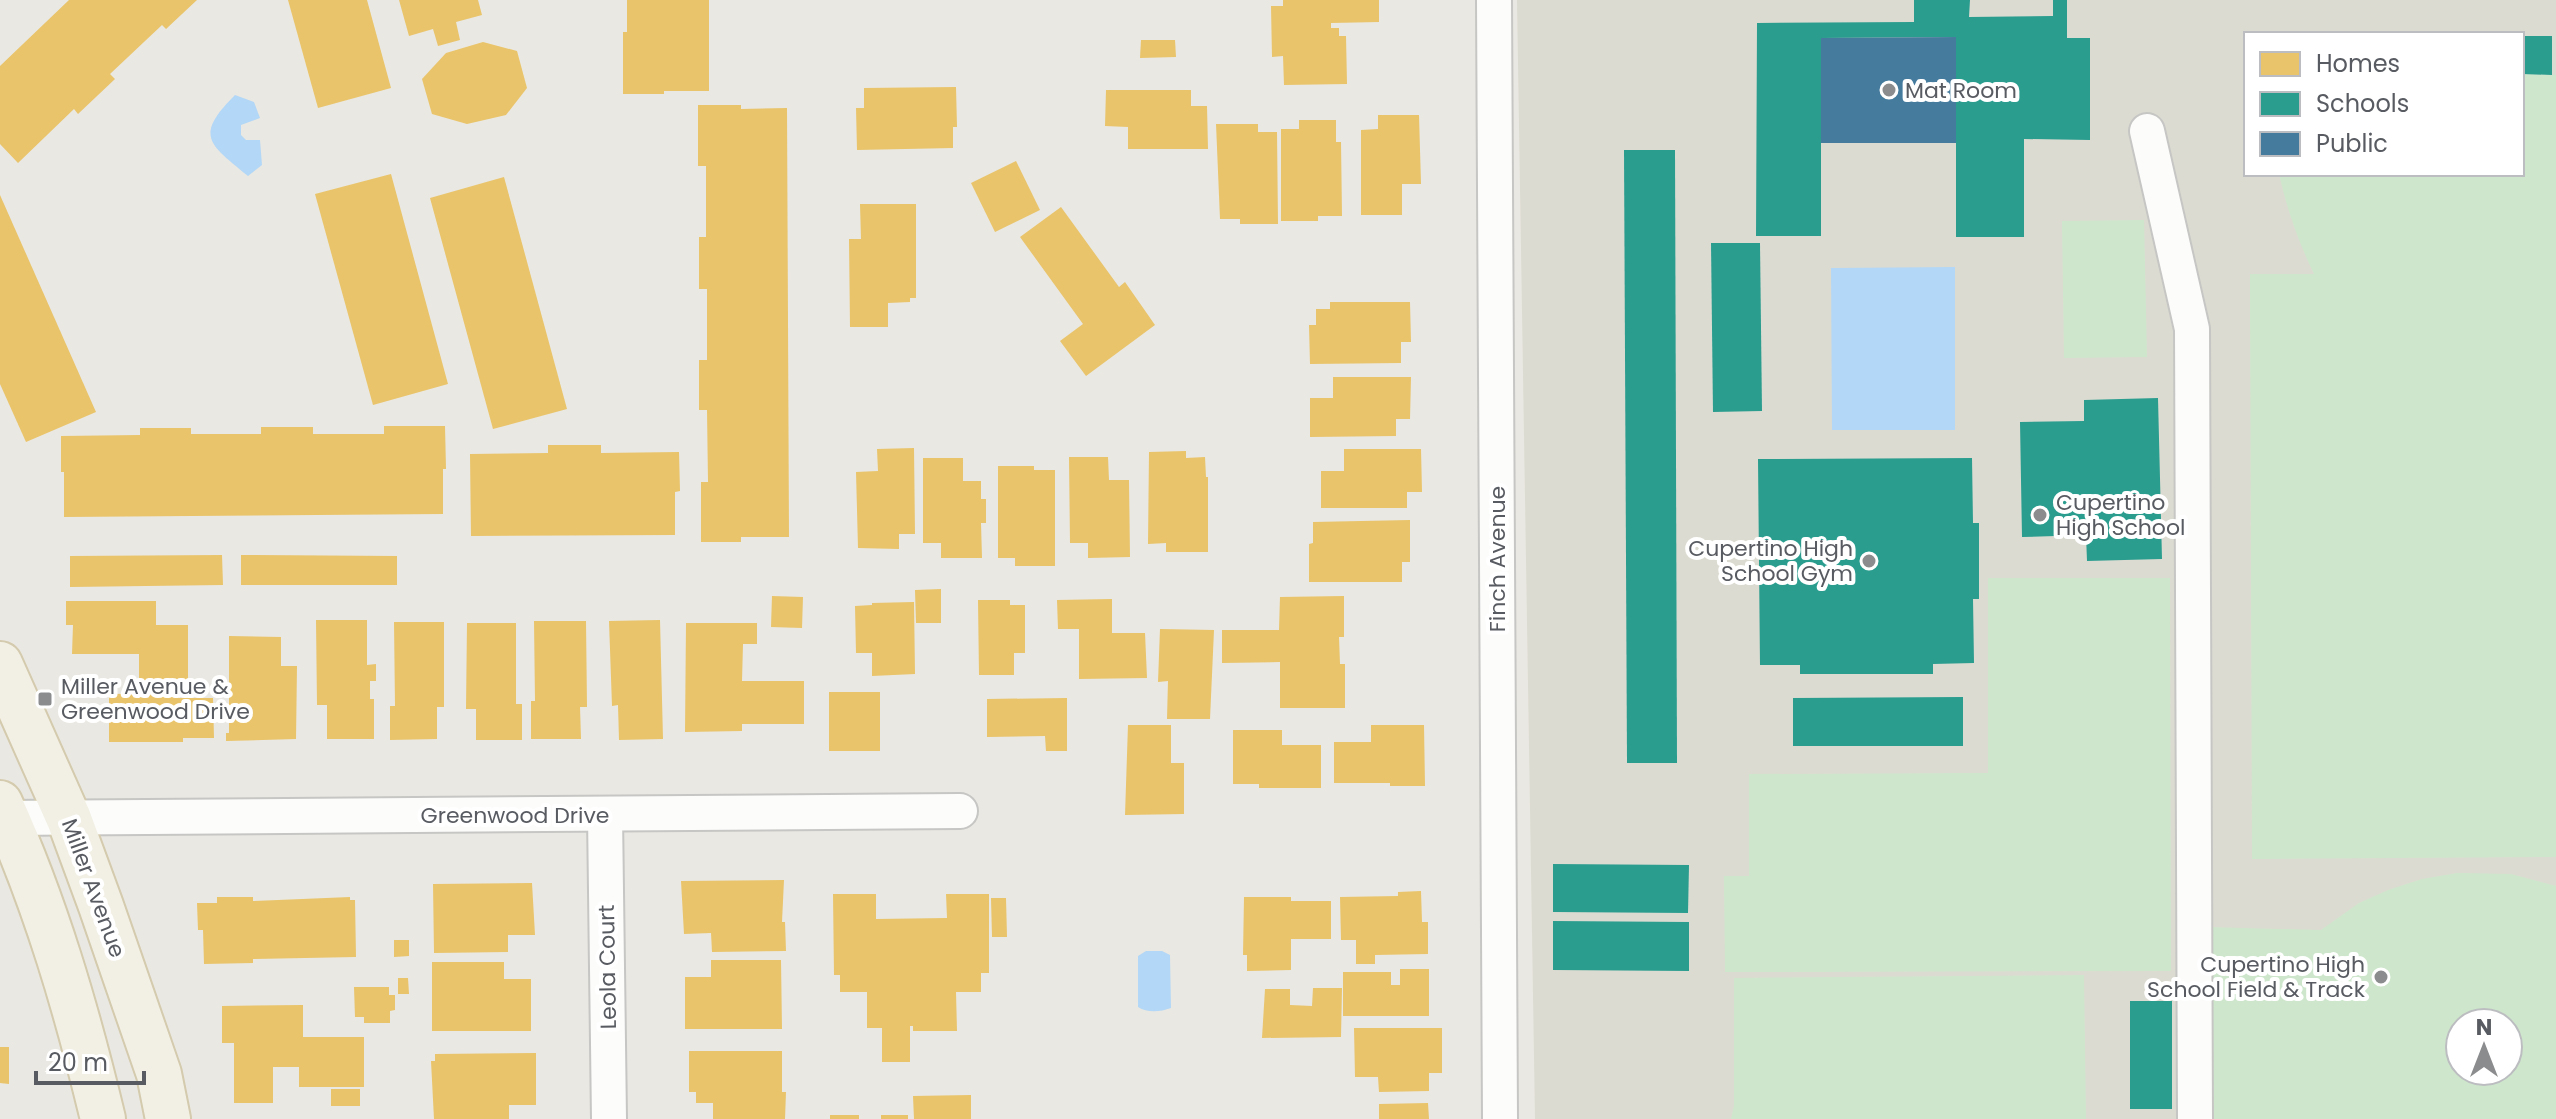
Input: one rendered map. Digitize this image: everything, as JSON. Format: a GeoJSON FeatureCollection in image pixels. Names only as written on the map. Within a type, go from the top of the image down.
{"type":"FeatureCollection","features":[{"type":"Feature","properties":{"kind":"main road","name":"Miller Avenue"},"geometry":{"type":"LineString","coordinates":[[0,664],[69,819],[141,1016],[159,1074],[168,1119]]}},
{"type":"Feature","properties":{"kind":"main road"},"geometry":{"type":"LineString","coordinates":[[2,813],[56,948],[86,1046],[103,1119]]}},
{"type":"Feature","properties":{"kind":"street","name":"Finch Avenue"},"geometry":{"type":"LineString","coordinates":[[1494,0],[1500,1119]]}},
{"type":"Feature","properties":{"kind":"street"},"geometry":{"type":"LineString","coordinates":[[2147,131],[2192,329],[2195,1119]]}},
{"type":"Feature","properties":{"kind":"street","name":"Greenwood Drive"},"geometry":{"type":"LineString","coordinates":[[2,813],[69,819],[960,811]]}},
{"type":"Feature","properties":{"kind":"street","name":"Leola Court"},"geometry":{"type":"LineString","coordinates":[[605,815],[609,1119]]}},
{"type":"Feature","properties":{"kind":"shaded area","name":"Cupertino High School"},"geometry":{"type":"Polygon","coordinates":[[[1517,0],[2556,0],[2556,1119],[1535,1119],[1517,0]]]}},
{"type":"Feature","properties":{"kind":"green space"},"geometry":{"type":"Polygon","coordinates":[[[2524,74],[2556,75],[2556,857],[2252,859],[2250,274],[2314,274],[2280,176],[2524,176],[2524,74]]]}},
{"type":"Feature","properties":{"kind":"green space"},"geometry":{"type":"Polygon","coordinates":[[[2144,220],[2147,357],[2064,358],[2062,221],[2144,220]]]}},
{"type":"Feature","properties":{"kind":"green space"},"geometry":{"type":"Polygon","coordinates":[[[1988,578],[2170,578],[2171,971],[1725,972],[1724,876],[1749,876],[1749,774],[1988,773],[1988,578]]]}},
{"type":"Feature","properties":{"kind":"green space","name":"Cupertino High School Field & Track"},"geometry":{"type":"Polygon","coordinates":[[[2457,873],[2511,874],[2556,886],[2556,1119],[2208,1119],[2206,927],[2321,930],[2359,903],[2422,879],[2457,873]]]}},
{"type":"Feature","properties":{"kind":"green space"},"geometry":{"type":"Polygon","coordinates":[[[2084,975],[2086,1119],[1731,1119],[1734,1106],[1734,978],[2084,975]]]}},
{"type":"Feature","properties":{"kind":"water"},"geometry":{"type":"Polygon","coordinates":[[[235,95],[254,102],[260,118],[241,125],[241,135],[246,140],[260,140],[262,165],[248,176],[224,156],[212,139],[214,121],[235,95]]]}},
{"type":"Feature","properties":{"kind":"water"},"geometry":{"type":"Polygon","coordinates":[[[1955,267],[1955,430],[1832,430],[1831,268],[1955,267]]]}},
{"type":"Feature","properties":{"kind":"water"},"geometry":{"type":"Polygon","coordinates":[[[1146,951],[1162,951],[1170,955],[1171,1008],[1154,1011],[1138,1007],[1138,956],[1146,951]]]}},
{"type":"Feature","properties":{"kind":"building: Homes"},"geometry":{"type":"Polygon","coordinates":[[[69,0],[197,0],[166,29],[162,25],[110,74],[115,79],[78,114],[74,109],[18,163],[0,144],[0,66],[69,0]]]}},
{"type":"Feature","properties":{"kind":"building: Homes"},"geometry":{"type":"Polygon","coordinates":[[[288,0],[367,0],[391,88],[318,108],[288,0]]]}},
{"type":"Feature","properties":{"kind":"building: Homes"},"geometry":{"type":"Polygon","coordinates":[[[399,0],[478,0],[482,15],[456,22],[460,40],[438,46],[433,29],[409,36],[399,0]]]}},
{"type":"Feature","properties":{"kind":"building: Homes"},"geometry":{"type":"Polygon","coordinates":[[[627,0],[709,0],[709,91],[623,94],[623,32],[627,32],[627,0]]]}},
{"type":"Feature","properties":{"kind":"building: Homes"},"geometry":{"type":"Polygon","coordinates":[[[1283,0],[1379,0],[1379,22],[1331,23],[1331,28],[1339,28],[1339,36],[1346,36],[1347,84],[1284,85],[1283,56],[1272,57],[1271,6],[1283,6],[1283,0]]]}},
{"type":"Feature","properties":{"kind":"building: Homes"},"geometry":{"type":"Polygon","coordinates":[[[1141,40],[1175,40],[1176,57],[1140,58],[1141,40]]]}},
{"type":"Feature","properties":{"kind":"building: Homes"},"geometry":{"type":"Polygon","coordinates":[[[483,42],[517,51],[527,88],[506,115],[467,124],[432,114],[422,79],[446,53],[483,42]]]}},
{"type":"Feature","properties":{"kind":"building: Homes"},"geometry":{"type":"Polygon","coordinates":[[[956,87],[957,127],[953,127],[953,148],[857,150],[856,108],[864,108],[864,88],[956,87]]]}},
{"type":"Feature","properties":{"kind":"building: Homes"},"geometry":{"type":"Polygon","coordinates":[[[1106,90],[1191,90],[1191,106],[1207,106],[1208,149],[1128,149],[1128,127],[1105,126],[1106,90]]]}},
{"type":"Feature","properties":{"kind":"building: Homes"},"geometry":{"type":"Polygon","coordinates":[[[698,105],[741,105],[741,109],[787,108],[789,537],[741,537],[741,542],[701,542],[701,482],[708,482],[707,410],[699,410],[699,360],[707,360],[707,289],[699,289],[699,237],[706,237],[706,166],[698,166],[698,105]]]}},
{"type":"Feature","properties":{"kind":"building: Homes"},"geometry":{"type":"Polygon","coordinates":[[[1378,115],[1419,115],[1421,184],[1402,184],[1402,215],[1361,215],[1361,130],[1378,129],[1378,115]]]}},
{"type":"Feature","properties":{"kind":"building: Homes"},"geometry":{"type":"Polygon","coordinates":[[[1299,120],[1336,120],[1336,142],[1341,142],[1342,216],[1318,216],[1318,221],[1281,221],[1281,129],[1299,129],[1299,120]]]}},
{"type":"Feature","properties":{"kind":"building: Homes"},"geometry":{"type":"Polygon","coordinates":[[[1216,124],[1258,124],[1258,132],[1277,132],[1278,224],[1240,224],[1240,219],[1220,219],[1216,124]]]}},
{"type":"Feature","properties":{"kind":"building: Homes"},"geometry":{"type":"Polygon","coordinates":[[[1016,161],[1040,210],[995,232],[971,183],[1016,161]]]}},
{"type":"Feature","properties":{"kind":"building: Homes"},"geometry":{"type":"Polygon","coordinates":[[[391,174],[448,384],[373,405],[315,194],[391,174]]]}},
{"type":"Feature","properties":{"kind":"building: Homes"},"geometry":{"type":"Polygon","coordinates":[[[504,177],[567,409],[493,429],[430,198],[504,177]]]}},
{"type":"Feature","properties":{"kind":"building: Homes"},"geometry":{"type":"Polygon","coordinates":[[[0,195],[96,412],[26,442],[0,384],[0,195]]]}},
{"type":"Feature","properties":{"kind":"building: Homes"},"geometry":{"type":"Polygon","coordinates":[[[860,204],[916,204],[916,298],[910,298],[910,302],[888,303],[888,327],[850,327],[849,239],[861,239],[860,204]]]}},
{"type":"Feature","properties":{"kind":"building: Homes"},"geometry":{"type":"Polygon","coordinates":[[[1061,207],[1119,287],[1125,282],[1155,325],[1086,376],[1060,341],[1083,324],[1020,237],[1061,207]]]}},
{"type":"Feature","properties":{"kind":"building: Homes"},"geometry":{"type":"Polygon","coordinates":[[[1330,302],[1410,302],[1411,342],[1401,342],[1401,363],[1310,364],[1309,325],[1316,325],[1316,309],[1330,309],[1330,302]]]}},
{"type":"Feature","properties":{"kind":"building: Homes"},"geometry":{"type":"Polygon","coordinates":[[[1333,377],[1411,377],[1410,419],[1396,419],[1396,436],[1310,437],[1310,398],[1333,398],[1333,377]]]}},
{"type":"Feature","properties":{"kind":"building: Homes"},"geometry":{"type":"Polygon","coordinates":[[[384,426],[445,426],[443,514],[64,517],[61,436],[140,435],[140,428],[191,428],[191,434],[261,434],[261,427],[313,427],[313,434],[384,434],[384,426]]]}},
{"type":"Feature","properties":{"kind":"building: Homes"},"geometry":{"type":"Polygon","coordinates":[[[548,445],[601,445],[601,453],[679,452],[680,491],[675,492],[675,535],[471,536],[470,454],[548,453],[548,445]]]}},
{"type":"Feature","properties":{"kind":"building: Homes"},"geometry":{"type":"Polygon","coordinates":[[[914,448],[915,534],[899,534],[899,549],[858,548],[856,472],[878,471],[877,449],[914,448]]]}},
{"type":"Feature","properties":{"kind":"building: Homes"},"geometry":{"type":"Polygon","coordinates":[[[1344,449],[1421,449],[1422,492],[1407,492],[1407,508],[1321,508],[1321,471],[1344,471],[1344,449]]]}},
{"type":"Feature","properties":{"kind":"building: Homes"},"geometry":{"type":"Polygon","coordinates":[[[1186,451],[1186,458],[1205,457],[1208,552],[1166,552],[1166,543],[1148,544],[1149,452],[1186,451]]]}},
{"type":"Feature","properties":{"kind":"building: Homes"},"geometry":{"type":"Polygon","coordinates":[[[1069,457],[1108,457],[1109,480],[1129,480],[1130,557],[1088,558],[1088,543],[1070,543],[1069,457]]]}},
{"type":"Feature","properties":{"kind":"building: Homes"},"geometry":{"type":"Polygon","coordinates":[[[923,458],[963,458],[963,481],[981,481],[981,499],[986,499],[986,523],[981,523],[982,558],[941,558],[941,543],[923,543],[923,458]]]}},
{"type":"Feature","properties":{"kind":"building: Homes"},"geometry":{"type":"Polygon","coordinates":[[[998,466],[1034,466],[1034,470],[1055,470],[1055,566],[1015,566],[1015,558],[998,558],[998,466]]]}},
{"type":"Feature","properties":{"kind":"building: Homes"},"geometry":{"type":"Polygon","coordinates":[[[1410,520],[1410,562],[1402,562],[1402,582],[1309,582],[1309,544],[1313,543],[1313,522],[1410,520]]]}},
{"type":"Feature","properties":{"kind":"building: Homes"},"geometry":{"type":"Polygon","coordinates":[[[222,555],[223,585],[70,587],[70,556],[222,555]]]}},
{"type":"Feature","properties":{"kind":"building: Homes"},"geometry":{"type":"Polygon","coordinates":[[[241,555],[397,556],[397,585],[241,585],[241,555]]]}},
{"type":"Feature","properties":{"kind":"building: Homes"},"geometry":{"type":"Polygon","coordinates":[[[941,589],[941,623],[916,623],[915,590],[941,589]]]}},
{"type":"Feature","properties":{"kind":"building: Homes"},"geometry":{"type":"Polygon","coordinates":[[[772,596],[803,597],[802,628],[771,627],[772,596]]]}},
{"type":"Feature","properties":{"kind":"building: Homes"},"geometry":{"type":"Polygon","coordinates":[[[1344,596],[1344,637],[1339,637],[1340,664],[1345,664],[1345,708],[1280,708],[1280,662],[1222,663],[1222,630],[1279,630],[1280,597],[1344,596]]]}},
{"type":"Feature","properties":{"kind":"building: Homes"},"geometry":{"type":"Polygon","coordinates":[[[1112,599],[1112,633],[1145,633],[1147,678],[1079,679],[1079,629],[1058,629],[1057,600],[1112,599]]]}},
{"type":"Feature","properties":{"kind":"building: Homes"},"geometry":{"type":"Polygon","coordinates":[[[978,600],[1010,600],[1010,605],[1025,605],[1025,653],[1014,653],[1014,675],[979,675],[978,600]]]}},
{"type":"Feature","properties":{"kind":"building: Homes"},"geometry":{"type":"Polygon","coordinates":[[[66,601],[156,601],[156,625],[188,625],[188,687],[139,687],[139,654],[72,654],[73,625],[66,625],[66,601]]]}},
{"type":"Feature","properties":{"kind":"building: Homes"},"geometry":{"type":"Polygon","coordinates":[[[914,602],[915,674],[872,676],[872,653],[856,653],[855,606],[914,602]]]}},
{"type":"Feature","properties":{"kind":"building: Homes"},"geometry":{"type":"Polygon","coordinates":[[[316,620],[367,620],[367,665],[376,664],[376,681],[370,681],[370,699],[374,699],[374,739],[327,739],[327,705],[317,705],[316,620]]]}},
{"type":"Feature","properties":{"kind":"building: Homes"},"geometry":{"type":"Polygon","coordinates":[[[660,620],[663,739],[619,740],[618,705],[612,706],[609,621],[660,620]]]}},
{"type":"Feature","properties":{"kind":"building: Homes"},"geometry":{"type":"Polygon","coordinates":[[[534,621],[586,621],[587,707],[580,707],[581,739],[531,739],[531,701],[535,701],[534,621]]]}},
{"type":"Feature","properties":{"kind":"building: Homes"},"geometry":{"type":"Polygon","coordinates":[[[394,622],[444,622],[444,707],[437,707],[437,739],[390,740],[390,706],[395,706],[394,622]]]}},
{"type":"Feature","properties":{"kind":"building: Homes"},"geometry":{"type":"Polygon","coordinates":[[[467,623],[516,623],[516,704],[522,704],[522,740],[476,740],[476,709],[466,709],[467,623]]]}},
{"type":"Feature","properties":{"kind":"building: Homes"},"geometry":{"type":"Polygon","coordinates":[[[686,623],[757,623],[757,644],[743,644],[742,681],[804,681],[804,724],[742,724],[742,731],[685,732],[686,623]]]}},
{"type":"Feature","properties":{"kind":"building: Homes"},"geometry":{"type":"Polygon","coordinates":[[[1160,629],[1214,630],[1210,719],[1167,719],[1168,681],[1158,682],[1160,629]]]}},
{"type":"Feature","properties":{"kind":"building: Homes"},"geometry":{"type":"Polygon","coordinates":[[[229,636],[281,637],[281,666],[297,666],[296,739],[226,741],[226,733],[229,733],[229,636]]]}},
{"type":"Feature","properties":{"kind":"building: Homes"},"geometry":{"type":"Polygon","coordinates":[[[829,692],[880,692],[880,751],[829,751],[829,692]]]}},
{"type":"Feature","properties":{"kind":"building: Homes"},"geometry":{"type":"Polygon","coordinates":[[[179,693],[179,698],[213,698],[214,738],[183,738],[183,742],[109,742],[109,694],[179,693]]]}},
{"type":"Feature","properties":{"kind":"building: Homes"},"geometry":{"type":"Polygon","coordinates":[[[1067,698],[1067,751],[1046,751],[1045,736],[987,737],[987,699],[1067,698]]]}},
{"type":"Feature","properties":{"kind":"building: Homes"},"geometry":{"type":"Polygon","coordinates":[[[1128,725],[1171,725],[1171,763],[1184,763],[1184,814],[1125,815],[1128,725]]]}},
{"type":"Feature","properties":{"kind":"building: Homes"},"geometry":{"type":"Polygon","coordinates":[[[1371,725],[1424,725],[1425,786],[1334,783],[1334,742],[1371,742],[1371,725]]]}},
{"type":"Feature","properties":{"kind":"building: Homes"},"geometry":{"type":"Polygon","coordinates":[[[1233,730],[1282,730],[1282,745],[1321,745],[1321,788],[1259,788],[1259,784],[1233,784],[1233,730]]]}},
{"type":"Feature","properties":{"kind":"building: Homes"},"geometry":{"type":"Polygon","coordinates":[[[784,880],[782,922],[785,922],[786,951],[712,952],[711,933],[684,934],[681,881],[784,880]]]}},
{"type":"Feature","properties":{"kind":"building: Homes"},"geometry":{"type":"Polygon","coordinates":[[[532,883],[535,935],[508,935],[508,952],[434,953],[433,884],[532,883]]]}},
{"type":"Feature","properties":{"kind":"building: Homes"},"geometry":{"type":"Polygon","coordinates":[[[1421,891],[1422,922],[1428,922],[1428,954],[1375,955],[1375,964],[1356,964],[1356,940],[1341,940],[1340,897],[1398,896],[1398,892],[1421,891]]]}},
{"type":"Feature","properties":{"kind":"building: Homes"},"geometry":{"type":"Polygon","coordinates":[[[833,894],[876,894],[876,919],[947,918],[946,894],[989,894],[989,973],[981,973],[981,992],[956,992],[957,1031],[913,1031],[913,1026],[910,1026],[910,1062],[882,1062],[882,1028],[867,1028],[867,992],[840,992],[840,975],[834,975],[833,894]]]}},
{"type":"Feature","properties":{"kind":"building: Homes"},"geometry":{"type":"Polygon","coordinates":[[[217,897],[253,897],[253,901],[350,897],[350,900],[355,900],[356,957],[253,959],[253,963],[204,964],[203,930],[198,930],[197,903],[217,903],[217,897]]]}},
{"type":"Feature","properties":{"kind":"building: Homes"},"geometry":{"type":"Polygon","coordinates":[[[1244,897],[1331,901],[1331,939],[1291,939],[1291,970],[1247,971],[1247,955],[1243,955],[1244,897]]]}},
{"type":"Feature","properties":{"kind":"building: Homes"},"geometry":{"type":"Polygon","coordinates":[[[991,898],[1006,898],[1007,937],[992,937],[991,898]]]}},
{"type":"Feature","properties":{"kind":"building: Homes"},"geometry":{"type":"Polygon","coordinates":[[[394,940],[409,940],[409,956],[394,957],[394,940]]]}},
{"type":"Feature","properties":{"kind":"building: Homes"},"geometry":{"type":"Polygon","coordinates":[[[711,960],[781,960],[782,1029],[685,1029],[685,977],[711,977],[711,960]]]}},
{"type":"Feature","properties":{"kind":"building: Homes"},"geometry":{"type":"Polygon","coordinates":[[[432,962],[504,962],[504,979],[531,979],[531,1031],[432,1031],[432,962]]]}},
{"type":"Feature","properties":{"kind":"building: Homes"},"geometry":{"type":"Polygon","coordinates":[[[1400,969],[1429,969],[1429,1016],[1343,1016],[1343,972],[1391,972],[1391,985],[1400,985],[1400,969]]]}},
{"type":"Feature","properties":{"kind":"building: Homes"},"geometry":{"type":"Polygon","coordinates":[[[398,978],[408,978],[409,994],[398,994],[398,978]]]}},
{"type":"Feature","properties":{"kind":"building: Homes"},"geometry":{"type":"Polygon","coordinates":[[[354,987],[389,987],[389,995],[395,995],[395,1010],[390,1011],[390,1023],[364,1023],[364,1017],[355,1017],[354,987]]]}},
{"type":"Feature","properties":{"kind":"building: Homes"},"geometry":{"type":"Polygon","coordinates":[[[1313,988],[1342,988],[1341,1037],[1262,1038],[1265,989],[1290,989],[1290,1005],[1312,1006],[1313,988]]]}},
{"type":"Feature","properties":{"kind":"building: Homes"},"geometry":{"type":"Polygon","coordinates":[[[303,1005],[303,1037],[364,1037],[364,1087],[299,1087],[299,1067],[273,1067],[273,1103],[234,1103],[234,1043],[222,1043],[222,1006],[303,1005]]]}},
{"type":"Feature","properties":{"kind":"building: Homes"},"geometry":{"type":"Polygon","coordinates":[[[1354,1028],[1442,1028],[1442,1073],[1429,1073],[1429,1091],[1379,1092],[1378,1077],[1355,1077],[1354,1028]]]}},
{"type":"Feature","properties":{"kind":"building: Homes"},"geometry":{"type":"Polygon","coordinates":[[[0,1047],[9,1047],[9,1084],[0,1083],[0,1047]]]}},
{"type":"Feature","properties":{"kind":"building: Homes"},"geometry":{"type":"Polygon","coordinates":[[[689,1051],[782,1051],[785,1119],[713,1119],[713,1103],[696,1103],[696,1092],[689,1092],[689,1051]]]}},
{"type":"Feature","properties":{"kind":"building: Homes"},"geometry":{"type":"Polygon","coordinates":[[[536,1053],[536,1105],[509,1105],[509,1119],[434,1119],[431,1061],[435,1061],[435,1054],[536,1053]]]}},
{"type":"Feature","properties":{"kind":"building: Homes"},"geometry":{"type":"Polygon","coordinates":[[[331,1089],[360,1089],[360,1106],[331,1106],[331,1089]]]}},
{"type":"Feature","properties":{"kind":"building: Homes"},"geometry":{"type":"Polygon","coordinates":[[[971,1095],[971,1119],[914,1119],[913,1096],[971,1095]]]}},
{"type":"Feature","properties":{"kind":"building: Homes"},"geometry":{"type":"Polygon","coordinates":[[[1428,1103],[1429,1119],[1379,1119],[1379,1104],[1428,1103]]]}},
{"type":"Feature","properties":{"kind":"building: Homes"},"geometry":{"type":"Polygon","coordinates":[[[830,1115],[859,1115],[859,1119],[830,1119],[830,1115]]]}},
{"type":"Feature","properties":{"kind":"building: Homes"},"geometry":{"type":"Polygon","coordinates":[[[881,1115],[908,1115],[908,1119],[881,1119],[881,1115]]]}},
{"type":"Feature","properties":{"kind":"building: Schools"},"geometry":{"type":"Polygon","coordinates":[[[1914,0],[1970,0],[1969,17],[2053,16],[2053,0],[2067,0],[2067,38],[2090,38],[2090,140],[2024,139],[2024,237],[1956,237],[1956,37],[1821,38],[1821,236],[1756,236],[1757,23],[1914,22],[1914,0]]]}},
{"type":"Feature","properties":{"kind":"building: Schools"},"geometry":{"type":"Polygon","coordinates":[[[2524,36],[2552,36],[2552,75],[2524,74],[2524,36]]]}},
{"type":"Feature","properties":{"kind":"building: Schools"},"geometry":{"type":"Polygon","coordinates":[[[1624,150],[1675,150],[1677,763],[1627,763],[1624,150]]]}},
{"type":"Feature","properties":{"kind":"building: Schools"},"geometry":{"type":"Polygon","coordinates":[[[1711,243],[1760,243],[1762,411],[1713,412],[1711,243]]]}},
{"type":"Feature","properties":{"kind":"building: Schools"},"geometry":{"type":"Polygon","coordinates":[[[2158,398],[2162,559],[2087,561],[2086,535],[2022,537],[2020,422],[2084,421],[2084,400],[2158,398]]]}},
{"type":"Feature","properties":{"kind":"building: Schools","name":"Cupertino High School Gym"},"geometry":{"type":"Polygon","coordinates":[[[1972,458],[1973,523],[1979,523],[1979,599],[1973,599],[1974,663],[1933,664],[1933,674],[1800,674],[1800,665],[1760,665],[1758,459],[1972,458]]]}},
{"type":"Feature","properties":{"kind":"building: Schools"},"geometry":{"type":"Polygon","coordinates":[[[1963,697],[1963,746],[1793,746],[1793,698],[1963,697]]]}},
{"type":"Feature","properties":{"kind":"building: Schools"},"geometry":{"type":"Polygon","coordinates":[[[1553,864],[1689,865],[1688,913],[1553,912],[1553,864]]]}},
{"type":"Feature","properties":{"kind":"building: Schools"},"geometry":{"type":"Polygon","coordinates":[[[1553,921],[1689,922],[1689,971],[1553,970],[1553,921]]]}},
{"type":"Feature","properties":{"kind":"building: Schools"},"geometry":{"type":"Polygon","coordinates":[[[2130,1001],[2172,1001],[2172,1109],[2130,1109],[2130,1001]]]}},
{"type":"Feature","properties":{"kind":"building: Public","name":"Mat Room"},"geometry":{"type":"Polygon","coordinates":[[[1956,37],[1956,143],[1821,143],[1821,38],[1956,37]]]}},
{"type":"Feature","properties":{"kind":"place","name":"Mat Room"},"geometry":{"type":"Point","coordinates":[1889,90]}},
{"type":"Feature","properties":{"kind":"place","name":"Cupertino High School"},"geometry":{"type":"Point","coordinates":[2040,515]}},
{"type":"Feature","properties":{"kind":"place","name":"Cupertino High School Gym"},"geometry":{"type":"Point","coordinates":[1869,561]}},
{"type":"Feature","properties":{"kind":"place","name":"Miller Avenue & Greenwood Drive"},"geometry":{"type":"Point","coordinates":[45,699]}},
{"type":"Feature","properties":{"kind":"place","name":"Cupertino High School Field & Track"},"geometry":{"type":"Point","coordinates":[2381,977]}}]}
